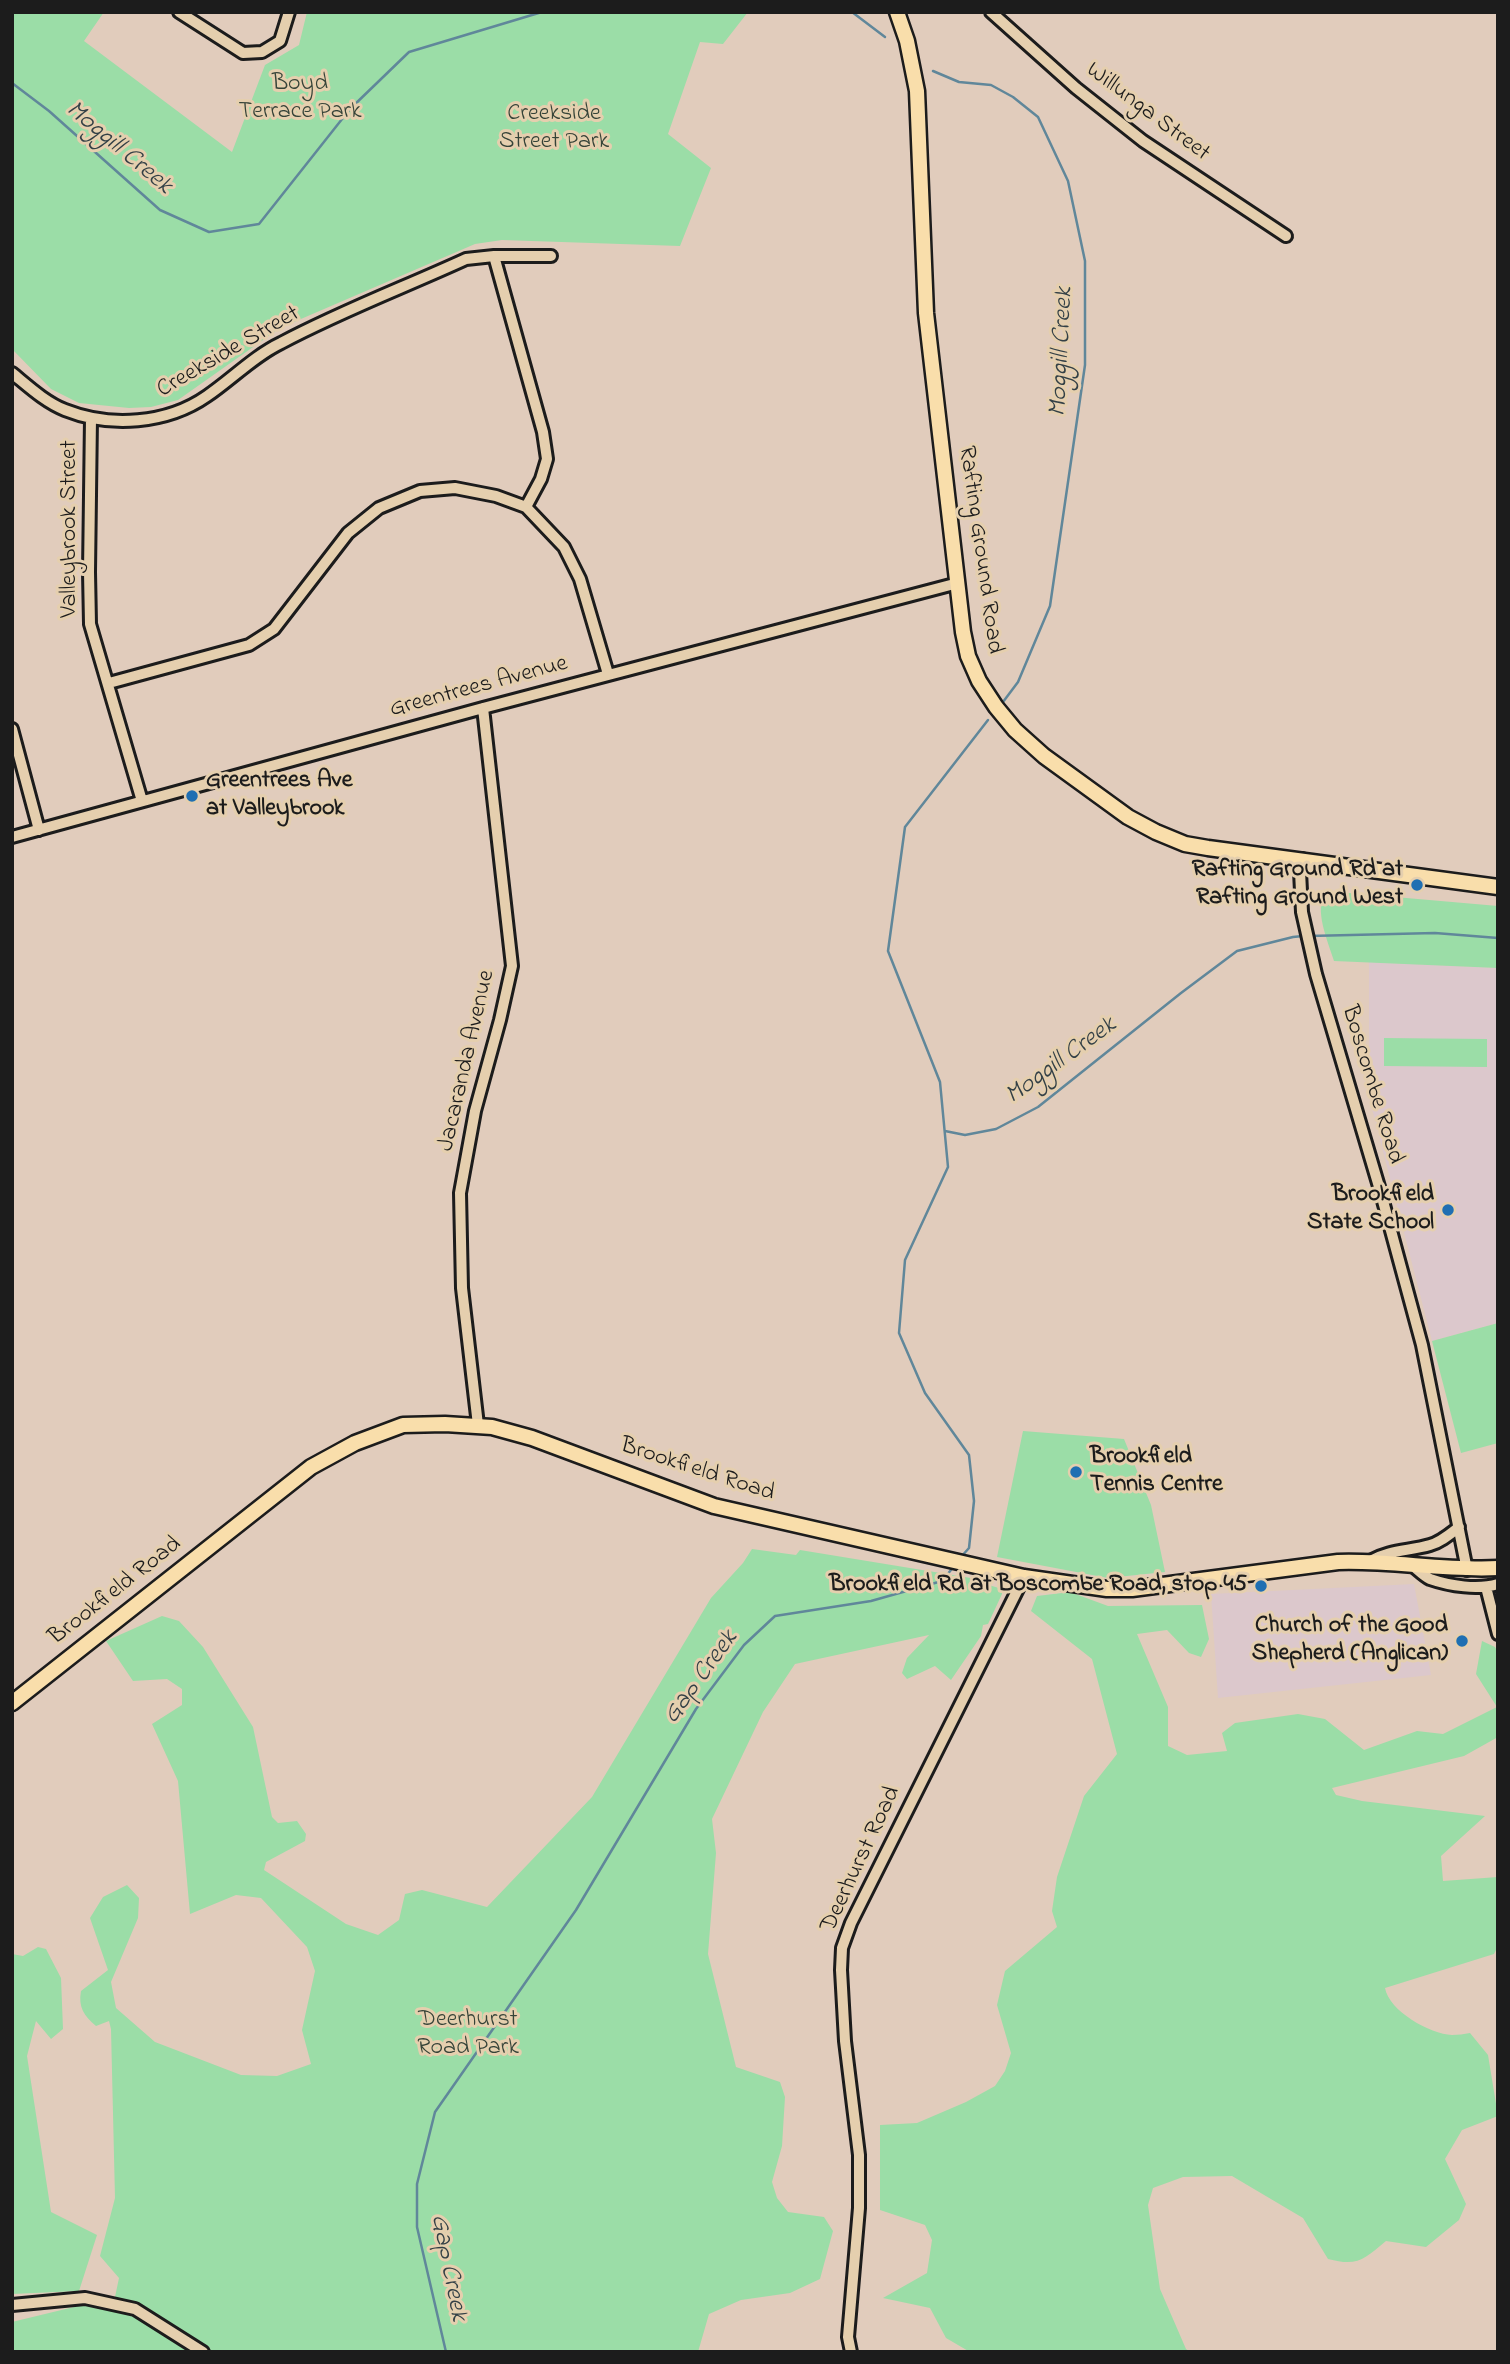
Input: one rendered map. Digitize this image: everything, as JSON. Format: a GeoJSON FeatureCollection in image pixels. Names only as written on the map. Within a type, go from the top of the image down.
{"type":"FeatureCollection","features":[{"type":"Feature","properties":{"kind":"main road","name":"Rafting Ground Road"},"geometry":{"type":"LineString","coordinates":[[897,12],[915,73],[926,313],[965,643],[979,681],[996,708],[1015,730],[1044,756],[1128,817],[1185,844],[1498,887]]}},
{"type":"Feature","properties":{"kind":"main road","name":"Brookfield Road"},"geometry":{"type":"LineString","coordinates":[[12,1703],[311,1467],[355,1443],[403,1425],[478,1425],[532,1438],[714,1506],[1024,1577],[1107,1590],[1338,1562],[1409,1563],[1467,1570],[1498,1568]]}},
{"type":"Feature","properties":{"kind":"street"},"geometry":{"type":"LineString","coordinates":[[179,12],[243,53],[262,52],[280,41],[289,12]]}},
{"type":"Feature","properties":{"kind":"street","name":"Willunga Street"},"geometry":{"type":"LineString","coordinates":[[991,12],[1076,88],[1143,141],[1286,236]]}},
{"type":"Feature","properties":{"kind":"street"},"geometry":{"type":"LineString","coordinates":[[494,256],[543,432],[547,459],[541,480],[526,508]]}},
{"type":"Feature","properties":{"kind":"street","name":"Creekside Street"},"geometry":{"type":"LineString","coordinates":[[12,373],[38,394],[63,409],[91,418],[148,420],[167,416],[206,397],[279,343],[466,259],[551,256]]}},
{"type":"Feature","properties":{"kind":"street","name":"Valleybrook Street"},"geometry":{"type":"LineString","coordinates":[[91,418],[90,624],[142,801]]}},
{"type":"Feature","properties":{"kind":"street"},"geometry":{"type":"LineString","coordinates":[[109,683],[249,645],[274,629],[348,533],[379,508],[420,491],[455,488],[496,496],[526,508],[564,547],[580,579],[608,674]]}},
{"type":"Feature","properties":{"kind":"street","name":"Greentrees Avenue"},"geometry":{"type":"LineString","coordinates":[[12,837],[608,674],[958,583]]}},
{"type":"Feature","properties":{"kind":"street","name":"Jacaranda Avenue"},"geometry":{"type":"LineString","coordinates":[[478,1425],[462,1288],[460,1193],[475,1111],[512,966],[483,708]]}},
{"type":"Feature","properties":{"kind":"street"},"geometry":{"type":"LineString","coordinates":[[12,729],[39,830]]}},
{"type":"Feature","properties":{"kind":"street","name":"Boscombe Road"},"geometry":{"type":"LineString","coordinates":[[1302,859],[1302,912],[1306,932],[1422,1345],[1467,1570]]}},
{"type":"Feature","properties":{"kind":"street"},"geometry":{"type":"LineString","coordinates":[[1370,1561],[1382,1553],[1431,1545],[1443,1540],[1459,1527]]}},
{"type":"Feature","properties":{"kind":"street"},"geometry":{"type":"LineString","coordinates":[[1409,1563],[1428,1578],[1464,1586],[1492,1586],[1498,1634]]}},
{"type":"Feature","properties":{"kind":"street","name":"Deerhurst Road"},"geometry":{"type":"LineString","coordinates":[[851,2352],[848,2337],[859,2208],[859,2155],[845,2041],[842,1948],[851,1923],[1024,1577]]}},
{"type":"Feature","properties":{"kind":"street"},"geometry":{"type":"LineString","coordinates":[[12,2305],[85,2298],[135,2309],[203,2352]]}},
{"type":"Feature","properties":{"kind":"shaded area","name":"Brookfield State School"},"geometry":{"type":"Polygon","coordinates":[[[1369,962],[1498,968],[1498,1323],[1432,1341],[1369,1097],[1369,962]]]}},
{"type":"Feature","properties":{"kind":"shaded area"},"geometry":{"type":"Polygon","coordinates":[[[1414,1584],[1431,1675],[1218,1698],[1211,1594],[1414,1584]]]}},
{"type":"Feature","properties":{"kind":"green space","name":"Creekside Street Park"},"geometry":{"type":"Polygon","coordinates":[[[12,12],[104,12],[84,41],[232,152],[265,65],[299,45],[307,12],[748,12],[723,44],[700,42],[668,134],[711,168],[680,246],[502,240],[475,244],[280,328],[178,400],[151,407],[129,408],[79,403],[51,389],[12,349],[12,12]]]}},
{"type":"Feature","properties":{"kind":"green space"},"geometry":{"type":"Polygon","coordinates":[[[1326,891],[1498,906],[1498,968],[1334,961],[1321,916],[1322,898],[1326,891]]]}},
{"type":"Feature","properties":{"kind":"green space"},"geometry":{"type":"Polygon","coordinates":[[[1384,1038],[1487,1039],[1487,1067],[1384,1066],[1384,1038]]]}},
{"type":"Feature","properties":{"kind":"green space"},"geometry":{"type":"Polygon","coordinates":[[[1498,1323],[1498,1443],[1461,1453],[1432,1341],[1498,1323]]]}},
{"type":"Feature","properties":{"kind":"green space","name":"Brookfield Tennis Centre"},"geometry":{"type":"Polygon","coordinates":[[[1023,1431],[1124,1439],[1151,1505],[1165,1572],[1108,1578],[997,1557],[1023,1431]]]}},
{"type":"Feature","properties":{"kind":"green space","name":"Deerhurst Road Park"},"geometry":{"type":"Polygon","coordinates":[[[752,1549],[796,1555],[800,1550],[977,1579],[1002,1589],[988,1624],[983,1625],[981,1636],[951,1680],[935,1666],[907,1679],[902,1673],[907,1658],[929,1635],[795,1664],[763,1712],[712,1819],[716,1853],[708,1954],[736,2067],[780,2082],[785,2097],[782,2146],[772,2182],[777,2198],[788,2212],[824,2217],[833,2231],[820,2279],[790,2293],[741,2300],[709,2314],[698,2352],[12,2352],[12,2322],[115,2297],[119,2278],[100,2256],[115,2198],[111,2029],[109,2021],[96,2026],[85,2015],[80,2002],[81,1991],[108,1970],[90,1918],[103,1897],[127,1885],[139,1898],[138,1918],[111,1982],[116,2008],[155,2042],[241,2075],[277,2076],[311,2064],[302,2030],[315,1971],[307,1947],[261,1898],[236,1895],[190,1914],[178,1781],[152,1724],[182,1705],[182,1689],[167,1679],[133,1681],[106,1641],[162,1616],[179,1621],[203,1647],[253,1727],[272,1817],[278,1823],[297,1821],[306,1834],[305,1841],[266,1862],[264,1870],[346,1924],[378,1935],[399,1920],[405,1894],[422,1890],[487,1907],[592,1797],[711,1598],[752,1549]]]}},
{"type":"Feature","properties":{"kind":"green space"},"geometry":{"type":"Polygon","coordinates":[[[1070,1592],[1108,1606],[1202,1605],[1209,1639],[1201,1657],[1189,1653],[1167,1630],[1137,1634],[1168,1707],[1168,1746],[1187,1755],[1227,1751],[1222,1733],[1235,1723],[1298,1714],[1325,1719],[1364,1750],[1417,1731],[1443,1734],[1497,1707],[1476,1674],[1482,1641],[1495,1647],[1498,1653],[1498,1737],[1464,1756],[1332,1788],[1336,1795],[1362,1801],[1485,1816],[1441,1856],[1443,1881],[1498,1877],[1498,1946],[1494,1954],[1385,1988],[1394,2005],[1412,2020],[1443,2034],[1470,2033],[1488,2055],[1498,2116],[1462,2130],[1445,2159],[1466,2204],[1459,2220],[1426,2247],[1386,2241],[1360,2260],[1347,2262],[1328,2259],[1303,2218],[1232,2176],[1183,2177],[1153,2188],[1148,2205],[1160,2289],[1186,2349],[1190,2352],[970,2352],[946,2338],[930,2308],[883,2298],[927,2273],[932,2240],[925,2225],[880,2210],[880,2125],[917,2123],[966,2102],[995,2086],[1005,2071],[1011,2053],[997,2005],[1005,1971],[1057,1927],[1052,1911],[1057,1877],[1084,1796],[1117,1754],[1092,1659],[1031,1611],[1037,1596],[1070,1592]]]}},
{"type":"Feature","properties":{"kind":"green space"},"geometry":{"type":"Polygon","coordinates":[[[38,1947],[46,1949],[61,1978],[63,2029],[51,2039],[36,2021],[27,2056],[51,2212],[97,2235],[79,2291],[12,2294],[12,1954],[23,1956],[38,1947]]]}},
{"type":"Feature","properties":{"kind":"waterway","name":"Moggill Creek"},"geometry":{"type":"LineString","coordinates":[[12,83],[49,111],[160,210],[209,232],[259,224],[350,109],[409,52],[542,12]]}},
{"type":"Feature","properties":{"kind":"waterway","name":"Moggill Creek"},"geometry":{"type":"LineString","coordinates":[[852,12],[885,37]]}},
{"type":"Feature","properties":{"kind":"waterway","name":"Moggill Creek"},"geometry":{"type":"LineString","coordinates":[[933,71],[959,82],[991,85],[1013,97],[1038,117],[1068,181],[1085,261],[1085,365],[1050,606],[1018,682],[1003,702]]}},
{"type":"Feature","properties":{"kind":"waterway","name":"Gap Creek"},"geometry":{"type":"LineString","coordinates":[[961,1557],[969,1548],[974,1501],[969,1455],[925,1393],[899,1333],[905,1260],[948,1167],[940,1082],[888,951],[905,827],[988,720]]}},
{"type":"Feature","properties":{"kind":"waterway","name":"Moggill Creek"},"geometry":{"type":"LineString","coordinates":[[1309,936],[1435,933],[1498,938]]}},
{"type":"Feature","properties":{"kind":"waterway","name":"Moggill Creek"},"geometry":{"type":"LineString","coordinates":[[945,1131],[965,1135],[996,1129],[1038,1107],[1237,951],[1303,936]]}},
{"type":"Feature","properties":{"kind":"waterway","name":"Gap Creek"},"geometry":{"type":"LineString","coordinates":[[446,2352],[417,2227],[417,2184],[435,2112],[576,1910],[696,1709],[744,1645],[775,1616],[871,1601],[942,1581],[955,1565]]}},
{"type":"Feature","properties":{"kind":"place","name":"Greentrees Ave at Valleybrook"},"geometry":{"type":"Point","coordinates":[192,796]}},
{"type":"Feature","properties":{"kind":"place","name":"Rafting Ground Rd at Rafting Ground West"},"geometry":{"type":"Point","coordinates":[1417,885]}},
{"type":"Feature","properties":{"kind":"place","name":"Brookfield State School"},"geometry":{"type":"Point","coordinates":[1448,1210]}},
{"type":"Feature","properties":{"kind":"place","name":"Brookfield Tennis Centre"},"geometry":{"type":"Point","coordinates":[1076,1472]}},
{"type":"Feature","properties":{"kind":"place","name":"Brookfield Rd at Boscombe Road, stop 45"},"geometry":{"type":"Point","coordinates":[1261,1586]}},
{"type":"Feature","properties":{"kind":"place","name":"Church of the Good Shepherd (Anglican)"},"geometry":{"type":"Point","coordinates":[1462,1641]}},
{"type":"Feature","properties":{"kind":"park label","name":"Boyd Terrace Park"},"geometry":{"type":"Point","coordinates":[300,99]}}]}
